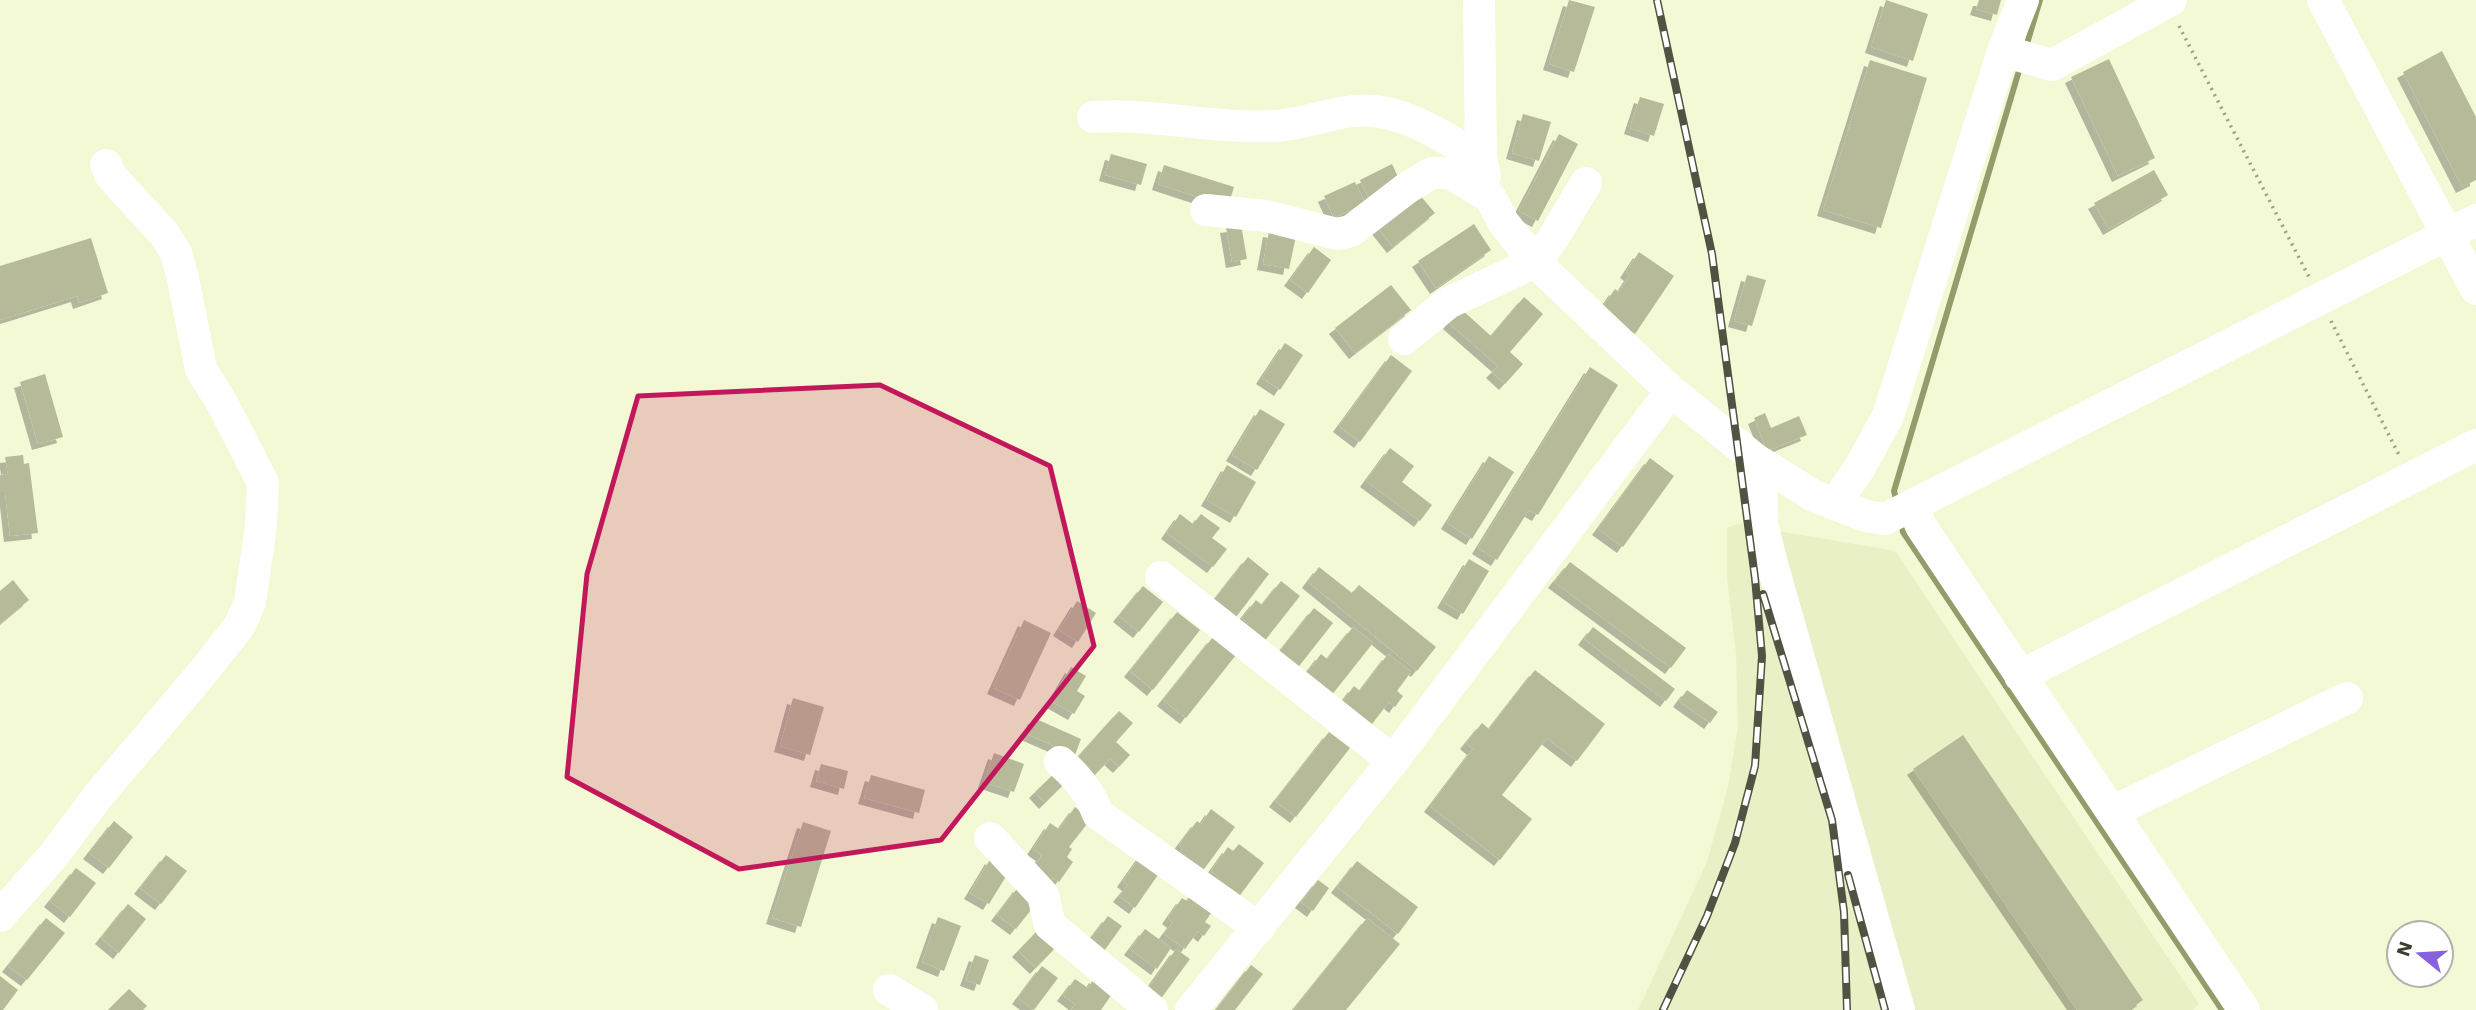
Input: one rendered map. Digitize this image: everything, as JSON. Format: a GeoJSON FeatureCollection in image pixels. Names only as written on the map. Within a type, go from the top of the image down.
{"type":"FeatureCollection","features":[{"type":"Feature","properties":{"kind":"street"},"geometry":{"type":"LineString","coordinates":[[1479,0],[1481,158],[1490,197],[1503,222],[1535,262],[1671,391],[1719,430],[1758,461],[1814,496],[1866,516],[1901,511],[2476,220]]}},
{"type":"Feature","properties":{"kind":"street"},"geometry":{"type":"LineString","coordinates":[[1835,504],[1860,467],[1888,416],[2027,58],[2023,0]]}},
{"type":"Feature","properties":{"kind":"street"},"geometry":{"type":"LineString","coordinates":[[2323,0],[2476,289]]}},
{"type":"Feature","properties":{"kind":"street"},"geometry":{"type":"LineString","coordinates":[[2027,58],[2169,1]]}},
{"type":"Feature","properties":{"kind":"street"},"geometry":{"type":"LineString","coordinates":[[1093,117],[1275,126],[1372,111],[1407,118],[1481,158]]}},
{"type":"Feature","properties":{"kind":"street"},"geometry":{"type":"LineString","coordinates":[[0,916],[53,856],[98,796],[204,671],[240,625],[250,602],[263,483],[222,403],[201,369],[176,253],[165,235],[111,176],[106,165]]}},
{"type":"Feature","properties":{"kind":"street"},"geometry":{"type":"LineString","coordinates":[[1206,210],[1266,216],[1338,234],[1351,231],[1407,188],[1432,173],[1450,173],[1490,197]]}},
{"type":"Feature","properties":{"kind":"street"},"geometry":{"type":"LineString","coordinates":[[1404,339],[1448,303],[1535,262],[1552,240],[1586,183]]}},
{"type":"Feature","properties":{"kind":"street"},"geometry":{"type":"LineString","coordinates":[[1191,1010],[1393,761],[1671,391]]}},
{"type":"Feature","properties":{"kind":"street"},"geometry":{"type":"LineString","coordinates":[[2020,676],[2476,445]]}},
{"type":"Feature","properties":{"kind":"street"},"geometry":{"type":"LineString","coordinates":[[1758,461],[1762,524],[1772,564],[1899,1010]]}},
{"type":"Feature","properties":{"kind":"street"},"geometry":{"type":"LineString","coordinates":[[1901,511],[1921,526],[2244,1010]]}},
{"type":"Feature","properties":{"kind":"street"},"geometry":{"type":"LineString","coordinates":[[1161,578],[1393,761]]}},
{"type":"Feature","properties":{"kind":"street"},"geometry":{"type":"LineString","coordinates":[[2112,812],[2347,698]]}},
{"type":"Feature","properties":{"kind":"street"},"geometry":{"type":"LineString","coordinates":[[1060,762],[1075,775],[1091,797],[1098,814],[1259,928]]}},
{"type":"Feature","properties":{"kind":"street"},"geometry":{"type":"LineString","coordinates":[[990,838],[1043,895],[1050,925],[1152,1010]]}},
{"type":"Feature","properties":{"kind":"street"},"geometry":{"type":"LineString","coordinates":[[889,990],[922,1010]]}},
{"type":"Feature","properties":{"kind":"path"},"geometry":{"type":"LineString","coordinates":[[2169,1],[2411,479]]}},
{"type":"Feature","properties":{"kind":"highlighted area"},"geometry":{"type":"Polygon","coordinates":[[[880,385],[1050,466],[1094,646],[941,840],[739,869],[567,777],[587,574],[638,396],[880,385]]]}},
{"type":"Feature","properties":{"kind":"shaded area"},"geometry":{"type":"Polygon","coordinates":[[[1738,524],[1895,551],[2199,1004],[2193,1010],[1638,1010],[1707,862],[1728,787],[1738,727],[1736,654],[1727,578],[1727,528],[1738,524]]]}},
{"type":"Feature","properties":{"kind":"building"},"geometry":{"type":"Polygon","coordinates":[[[1569,0],[1595,7],[1574,72],[1549,64],[1569,0]]]}},
{"type":"Feature","properties":{"kind":"building"},"geometry":{"type":"Polygon","coordinates":[[[1886,0],[1928,14],[1913,61],[1871,47],[1886,0]]]}},
{"type":"Feature","properties":{"kind":"building"},"geometry":{"type":"Polygon","coordinates":[[[1979,0],[2001,0],[1997,15],[1976,9],[1979,0]]]}},
{"type":"Feature","properties":{"kind":"building"},"geometry":{"type":"Polygon","coordinates":[[[2442,51],[2476,117],[2476,180],[2462,187],[2403,72],[2442,51]]]}},
{"type":"Feature","properties":{"kind":"building"},"geometry":{"type":"Polygon","coordinates":[[[2109,59],[2155,158],[2118,176],[2071,77],[2109,59]]]}},
{"type":"Feature","properties":{"kind":"building"},"geometry":{"type":"Polygon","coordinates":[[[1870,60],[1927,78],[1881,228],[1823,210],[1870,60]]]}},
{"type":"Feature","properties":{"kind":"building"},"geometry":{"type":"Polygon","coordinates":[[[1640,97],[1664,104],[1654,136],[1630,128],[1640,97]]]}},
{"type":"Feature","properties":{"kind":"building"},"geometry":{"type":"Polygon","coordinates":[[[1523,114],[1551,122],[1539,161],[1512,153],[1523,114]]]}},
{"type":"Feature","properties":{"kind":"building"},"geometry":{"type":"Polygon","coordinates":[[[1559,134],[1578,144],[1538,221],[1519,211],[1559,134]]]}},
{"type":"Feature","properties":{"kind":"building"},"geometry":{"type":"Polygon","coordinates":[[[1111,154],[1147,164],[1141,185],[1105,175],[1111,154]]]}},
{"type":"Feature","properties":{"kind":"building"},"geometry":{"type":"Polygon","coordinates":[[[1392,164],[1400,181],[1368,197],[1360,180],[1392,164]]]}},
{"type":"Feature","properties":{"kind":"building"},"geometry":{"type":"Polygon","coordinates":[[[1164,165],[1234,187],[1228,207],[1158,184],[1164,165]]]}},
{"type":"Feature","properties":{"kind":"building"},"geometry":{"type":"Polygon","coordinates":[[[2154,170],[2168,195],[2109,229],[2094,203],[2154,170]]]}},
{"type":"Feature","properties":{"kind":"building"},"geometry":{"type":"Polygon","coordinates":[[[1355,182],[1365,203],[1334,218],[1324,196],[1355,182]]]}},
{"type":"Feature","properties":{"kind":"building"},"geometry":{"type":"Polygon","coordinates":[[[1419,194],[1435,213],[1393,247],[1377,227],[1419,194]]]}},
{"type":"Feature","properties":{"kind":"building"},"geometry":{"type":"Polygon","coordinates":[[[1474,224],[1491,250],[1436,288],[1418,261],[1474,224]]]}},
{"type":"Feature","properties":{"kind":"building"},"geometry":{"type":"Polygon","coordinates":[[[1241,225],[1247,259],[1232,262],[1226,227],[1241,225]]]}},
{"type":"Feature","properties":{"kind":"building"},"geometry":{"type":"Polygon","coordinates":[[[1269,231],[1296,236],[1289,269],[1263,264],[1269,231]]]}},
{"type":"Feature","properties":{"kind":"building"},"geometry":{"type":"Polygon","coordinates":[[[91,238],[108,293],[79,303],[77,296],[0,320],[0,266],[91,238]]]}},
{"type":"Feature","properties":{"kind":"building"},"geometry":{"type":"Polygon","coordinates":[[[1314,247],[1331,260],[1308,293],[1290,280],[1314,247]]]}},
{"type":"Feature","properties":{"kind":"building"},"geometry":{"type":"Polygon","coordinates":[[[1639,252],[1674,276],[1635,334],[1600,311],[1615,289],[1619,292],[1630,275],[1626,272],[1639,252]]]}},
{"type":"Feature","properties":{"kind":"building"},"geometry":{"type":"Polygon","coordinates":[[[1747,275],[1766,280],[1752,326],[1734,321],[1747,275]]]}},
{"type":"Feature","properties":{"kind":"building"},"geometry":{"type":"Polygon","coordinates":[[[1391,285],[1411,310],[1355,353],[1335,328],[1391,285]]]}},
{"type":"Feature","properties":{"kind":"building"},"geometry":{"type":"Polygon","coordinates":[[[1524,297],[1543,314],[1510,352],[1523,364],[1505,384],[1492,372],[1498,366],[1449,323],[1461,309],[1491,336],[1524,297]]]}},
{"type":"Feature","properties":{"kind":"building"},"geometry":{"type":"Polygon","coordinates":[[[1285,343],[1303,355],[1280,390],[1262,378],[1285,343]]]}},
{"type":"Feature","properties":{"kind":"building"},"geometry":{"type":"Polygon","coordinates":[[[1391,355],[1412,371],[1360,442],[1339,426],[1391,355]]]}},
{"type":"Feature","properties":{"kind":"building"},"geometry":{"type":"Polygon","coordinates":[[[1590,367],[1618,385],[1538,515],[1529,510],[1497,560],[1478,548],[1590,367]]]}},
{"type":"Feature","properties":{"kind":"building"},"geometry":{"type":"Polygon","coordinates":[[[45,374],[63,437],[38,444],[20,382],[45,374]]]}},
{"type":"Feature","properties":{"kind":"building"},"geometry":{"type":"Polygon","coordinates":[[[1260,409],[1285,424],[1257,470],[1232,455],[1260,409]]]}},
{"type":"Feature","properties":{"kind":"building"},"geometry":{"type":"Polygon","coordinates":[[[1765,413],[1771,428],[1799,416],[1807,435],[1767,451],[1754,418],[1765,413]]]}},
{"type":"Feature","properties":{"kind":"building"},"geometry":{"type":"Polygon","coordinates":[[[1390,448],[1414,466],[1402,482],[1432,505],[1420,521],[1366,481],[1390,448]]]}},
{"type":"Feature","properties":{"kind":"building"},"geometry":{"type":"Polygon","coordinates":[[[23,455],[24,464],[29,463],[38,533],[10,536],[5,492],[0,492],[0,475],[8,474],[5,457],[23,455]]]}},
{"type":"Feature","properties":{"kind":"building"},"geometry":{"type":"Polygon","coordinates":[[[1489,456],[1514,472],[1472,539],[1447,523],[1489,456]]]}},
{"type":"Feature","properties":{"kind":"building"},"geometry":{"type":"Polygon","coordinates":[[[1650,458],[1674,476],[1623,547],[1598,529],[1650,458]]]}},
{"type":"Feature","properties":{"kind":"building"},"geometry":{"type":"Polygon","coordinates":[[[1227,465],[1256,482],[1236,517],[1207,500],[1227,465]]]}},
{"type":"Feature","properties":{"kind":"building"},"geometry":{"type":"Polygon","coordinates":[[[1180,514],[1193,524],[1201,514],[1220,528],[1212,538],[1227,549],[1213,567],[1167,533],[1180,514]]]}},
{"type":"Feature","properties":{"kind":"building"},"geometry":{"type":"Polygon","coordinates":[[[1248,557],[1269,574],[1233,621],[1211,604],[1248,557]]]}},
{"type":"Feature","properties":{"kind":"building"},"geometry":{"type":"Polygon","coordinates":[[[1469,559],[1489,571],[1463,614],[1443,602],[1469,559]]]}},
{"type":"Feature","properties":{"kind":"building"},"geometry":{"type":"Polygon","coordinates":[[[1570,562],[1686,648],[1671,668],[1554,582],[1570,562]]]}},
{"type":"Feature","properties":{"kind":"building"},"geometry":{"type":"Polygon","coordinates":[[[1319,567],[1352,593],[1359,585],[1436,647],[1417,671],[1308,582],[1319,567]]]}},
{"type":"Feature","properties":{"kind":"building"},"geometry":{"type":"Polygon","coordinates":[[[13,580],[29,600],[0,624],[0,591],[13,580]]]}},
{"type":"Feature","properties":{"kind":"building"},"geometry":{"type":"Polygon","coordinates":[[[1281,581],[1300,596],[1263,643],[1244,628],[1248,623],[1242,618],[1256,600],[1262,605],[1281,581]]]}},
{"type":"Feature","properties":{"kind":"building"},"geometry":{"type":"Polygon","coordinates":[[[1143,586],[1163,602],[1139,632],[1119,616],[1143,586]]]}},
{"type":"Feature","properties":{"kind":"building"},"geometry":{"type":"Polygon","coordinates":[[[1077,601],[1096,613],[1078,642],[1059,630],[1077,601]]]}},
{"type":"Feature","properties":{"kind":"building"},"geometry":{"type":"Polygon","coordinates":[[[1314,608],[1333,623],[1296,670],[1277,655],[1314,608]]]}},
{"type":"Feature","properties":{"kind":"building"},"geometry":{"type":"Polygon","coordinates":[[[1177,612],[1200,630],[1153,690],[1130,671],[1177,612]]]}},
{"type":"Feature","properties":{"kind":"building"},"geometry":{"type":"Polygon","coordinates":[[[1024,620],[1051,633],[1020,700],[993,688],[1024,620]]]}},
{"type":"Feature","properties":{"kind":"building"},"geometry":{"type":"Polygon","coordinates":[[[1353,627],[1373,643],[1331,696],[1305,675],[1321,654],[1327,659],[1353,627]]]}},
{"type":"Feature","properties":{"kind":"building"},"geometry":{"type":"Polygon","coordinates":[[[1593,627],[1675,689],[1666,701],[1584,639],[1593,627]]]}},
{"type":"Feature","properties":{"kind":"building"},"geometry":{"type":"Polygon","coordinates":[[[1213,637],[1236,655],[1186,718],[1163,700],[1213,637]]]}},
{"type":"Feature","properties":{"kind":"building"},"geometry":{"type":"Polygon","coordinates":[[[1388,654],[1411,672],[1397,691],[1403,696],[1395,707],[1389,702],[1365,733],[1336,710],[1354,686],[1360,691],[1388,654]]]}},
{"type":"Feature","properties":{"kind":"building"},"geometry":{"type":"Polygon","coordinates":[[[1071,667],[1086,676],[1077,691],[1085,696],[1074,714],[1051,701],[1071,667]]]}},
{"type":"Feature","properties":{"kind":"building"},"geometry":{"type":"Polygon","coordinates":[[[1535,670],[1605,724],[1577,761],[1547,738],[1502,795],[1532,819],[1500,860],[1430,806],[1473,749],[1466,743],[1482,723],[1489,729],[1535,670]]]}},
{"type":"Feature","properties":{"kind":"building"},"geometry":{"type":"Polygon","coordinates":[[[1687,690],[1718,712],[1710,723],[1679,701],[1687,690]]]}},
{"type":"Feature","properties":{"kind":"building"},"geometry":{"type":"Polygon","coordinates":[[[793,698],[824,707],[810,755],[780,746],[793,698]]]}},
{"type":"Feature","properties":{"kind":"building"},"geometry":{"type":"Polygon","coordinates":[[[1119,711],[1133,723],[1116,742],[1130,755],[1119,767],[1110,759],[1093,777],[1075,760],[1119,711]]]}},
{"type":"Feature","properties":{"kind":"building"},"geometry":{"type":"Polygon","coordinates":[[[1034,718],[1081,739],[1075,755],[1027,734],[1034,718]]]}},
{"type":"Feature","properties":{"kind":"building"},"geometry":{"type":"Polygon","coordinates":[[[1329,732],[1350,748],[1296,817],[1275,801],[1329,732]]]}},
{"type":"Feature","properties":{"kind":"building"},"geometry":{"type":"Polygon","coordinates":[[[1963,735],[2143,1000],[2129,1010],[2077,1010],[1913,769],[1963,735]]]}},
{"type":"Feature","properties":{"kind":"building"},"geometry":{"type":"Polygon","coordinates":[[[994,753],[1024,764],[1014,792],[984,782],[994,753]]]}},
{"type":"Feature","properties":{"kind":"building"},"geometry":{"type":"Polygon","coordinates":[[[821,764],[848,771],[844,789],[816,781],[821,764]]]}},
{"type":"Feature","properties":{"kind":"building"},"geometry":{"type":"Polygon","coordinates":[[[1059,769],[1069,779],[1045,803],[1035,792],[1059,769]]]}},
{"type":"Feature","properties":{"kind":"building"},"geometry":{"type":"Polygon","coordinates":[[[871,775],[925,790],[919,813],[864,798],[871,775]]]}},
{"type":"Feature","properties":{"kind":"building"},"geometry":{"type":"Polygon","coordinates":[[[1075,807],[1091,819],[1069,847],[1072,849],[1067,857],[1073,862],[1059,882],[1053,878],[1046,888],[1028,876],[1042,855],[1033,849],[1050,823],[1059,829],[1075,807]]]}},
{"type":"Feature","properties":{"kind":"building"},"geometry":{"type":"Polygon","coordinates":[[[1211,809],[1235,827],[1199,876],[1175,859],[1183,848],[1179,845],[1197,821],[1201,824],[1211,809]]]}},
{"type":"Feature","properties":{"kind":"building"},"geometry":{"type":"Polygon","coordinates":[[[114,821],[133,837],[109,868],[89,853],[114,821]]]}},
{"type":"Feature","properties":{"kind":"building"},"geometry":{"type":"Polygon","coordinates":[[[803,822],[831,831],[801,927],[772,918],[803,822]]]}},
{"type":"Feature","properties":{"kind":"building"},"geometry":{"type":"Polygon","coordinates":[[[1239,844],[1264,863],[1238,898],[1216,882],[1219,877],[1211,871],[1228,847],[1233,851],[1239,844]]]}},
{"type":"Feature","properties":{"kind":"building"},"geometry":{"type":"Polygon","coordinates":[[[1142,854],[1162,869],[1135,908],[1119,896],[1128,885],[1123,881],[1142,854]]]}},
{"type":"Feature","properties":{"kind":"building"},"geometry":{"type":"Polygon","coordinates":[[[166,855],[187,871],[161,904],[140,888],[166,855]]]}},
{"type":"Feature","properties":{"kind":"building"},"geometry":{"type":"Polygon","coordinates":[[[991,858],[1010,870],[989,904],[970,893],[991,858]]]}},
{"type":"Feature","properties":{"kind":"building"},"geometry":{"type":"Polygon","coordinates":[[[1357,861],[1418,907],[1398,934],[1337,887],[1357,861]]]}},
{"type":"Feature","properties":{"kind":"building"},"geometry":{"type":"Polygon","coordinates":[[[76,868],[96,883],[70,917],[50,901],[76,868]]]}},
{"type":"Feature","properties":{"kind":"building"},"geometry":{"type":"Polygon","coordinates":[[[1318,880],[1329,888],[1313,911],[1301,902],[1318,880]]]}},
{"type":"Feature","properties":{"kind":"building"},"geometry":{"type":"Polygon","coordinates":[[[1019,886],[1038,901],[1016,929],[997,915],[1019,886]]]}},
{"type":"Feature","properties":{"kind":"building"},"geometry":{"type":"Polygon","coordinates":[[[1195,891],[1216,906],[1205,922],[1211,926],[1204,936],[1198,931],[1185,949],[1164,934],[1173,922],[1168,918],[1182,898],[1187,901],[1195,891]]]}},
{"type":"Feature","properties":{"kind":"building"},"geometry":{"type":"Polygon","coordinates":[[[128,904],[146,919],[119,953],[101,938],[128,904]]]}},
{"type":"Feature","properties":{"kind":"building"},"geometry":{"type":"Polygon","coordinates":[[[1108,916],[1122,926],[1104,951],[1089,941],[1108,916]]]}},
{"type":"Feature","properties":{"kind":"building"},"geometry":{"type":"Polygon","coordinates":[[[938,917],[961,926],[944,971],[922,962],[938,917]]]}},
{"type":"Feature","properties":{"kind":"building"},"geometry":{"type":"Polygon","coordinates":[[[46,918],[65,933],[27,980],[8,966],[46,918]]]}},
{"type":"Feature","properties":{"kind":"building"},"geometry":{"type":"Polygon","coordinates":[[[1367,918],[1400,944],[1346,1010],[1293,1010],[1367,918]]]}},
{"type":"Feature","properties":{"kind":"building"},"geometry":{"type":"Polygon","coordinates":[[[1041,927],[1059,944],[1036,968],[1018,951],[1041,927]]]}},
{"type":"Feature","properties":{"kind":"building"},"geometry":{"type":"Polygon","coordinates":[[[1145,929],[1171,948],[1157,969],[1130,949],[1145,929]]]}},
{"type":"Feature","properties":{"kind":"building"},"geometry":{"type":"Polygon","coordinates":[[[1176,949],[1190,959],[1157,1004],[1144,994],[1176,949]]]}},
{"type":"Feature","properties":{"kind":"building"},"geometry":{"type":"Polygon","coordinates":[[[975,955],[989,960],[980,985],[966,980],[975,955]]]}},
{"type":"Feature","properties":{"kind":"building"},"geometry":{"type":"Polygon","coordinates":[[[1251,965],[1263,974],[1235,1010],[1216,1010],[1251,965]]]}},
{"type":"Feature","properties":{"kind":"building"},"geometry":{"type":"Polygon","coordinates":[[[1042,966],[1058,978],[1034,1010],[1018,998],[1042,966]]]}},
{"type":"Feature","properties":{"kind":"building"},"geometry":{"type":"Polygon","coordinates":[[[0,976],[18,990],[3,1010],[0,1010],[0,976]]]}},
{"type":"Feature","properties":{"kind":"building"},"geometry":{"type":"Polygon","coordinates":[[[1095,977],[1114,991],[1101,1010],[1071,1010],[1075,1004],[1063,995],[1075,979],[1088,988],[1095,977]]]}},
{"type":"Feature","properties":{"kind":"building"},"geometry":{"type":"Polygon","coordinates":[[[129,989],[147,1006],[143,1010],[108,1010],[129,989]]]}},
{"type":"Feature","properties":{"kind":"waterway"},"geometry":{"type":"LineString","coordinates":[[2026,47],[2040,0]]}},
{"type":"Feature","properties":{"kind":"waterway"},"geometry":{"type":"LineString","coordinates":[[1897,503],[1894,491],[2021,64]]}},
{"type":"Feature","properties":{"kind":"waterway"},"geometry":{"type":"LineString","coordinates":[[1901,521],[1903,532],[2222,1010]]}},
{"type":"Feature","properties":{"kind":"railway"},"geometry":{"type":"LineString","coordinates":[[1657,0],[1712,254],[1755,578],[1762,656],[1755,766],[1735,843],[1707,916],[1663,1010]]}},
{"type":"Feature","properties":{"kind":"railway"},"geometry":{"type":"LineString","coordinates":[[1763,594],[1832,820],[1844,912],[1847,1010]]}},
{"type":"Feature","properties":{"kind":"railway"},"geometry":{"type":"LineString","coordinates":[[1848,875],[1885,1010]]}}]}
